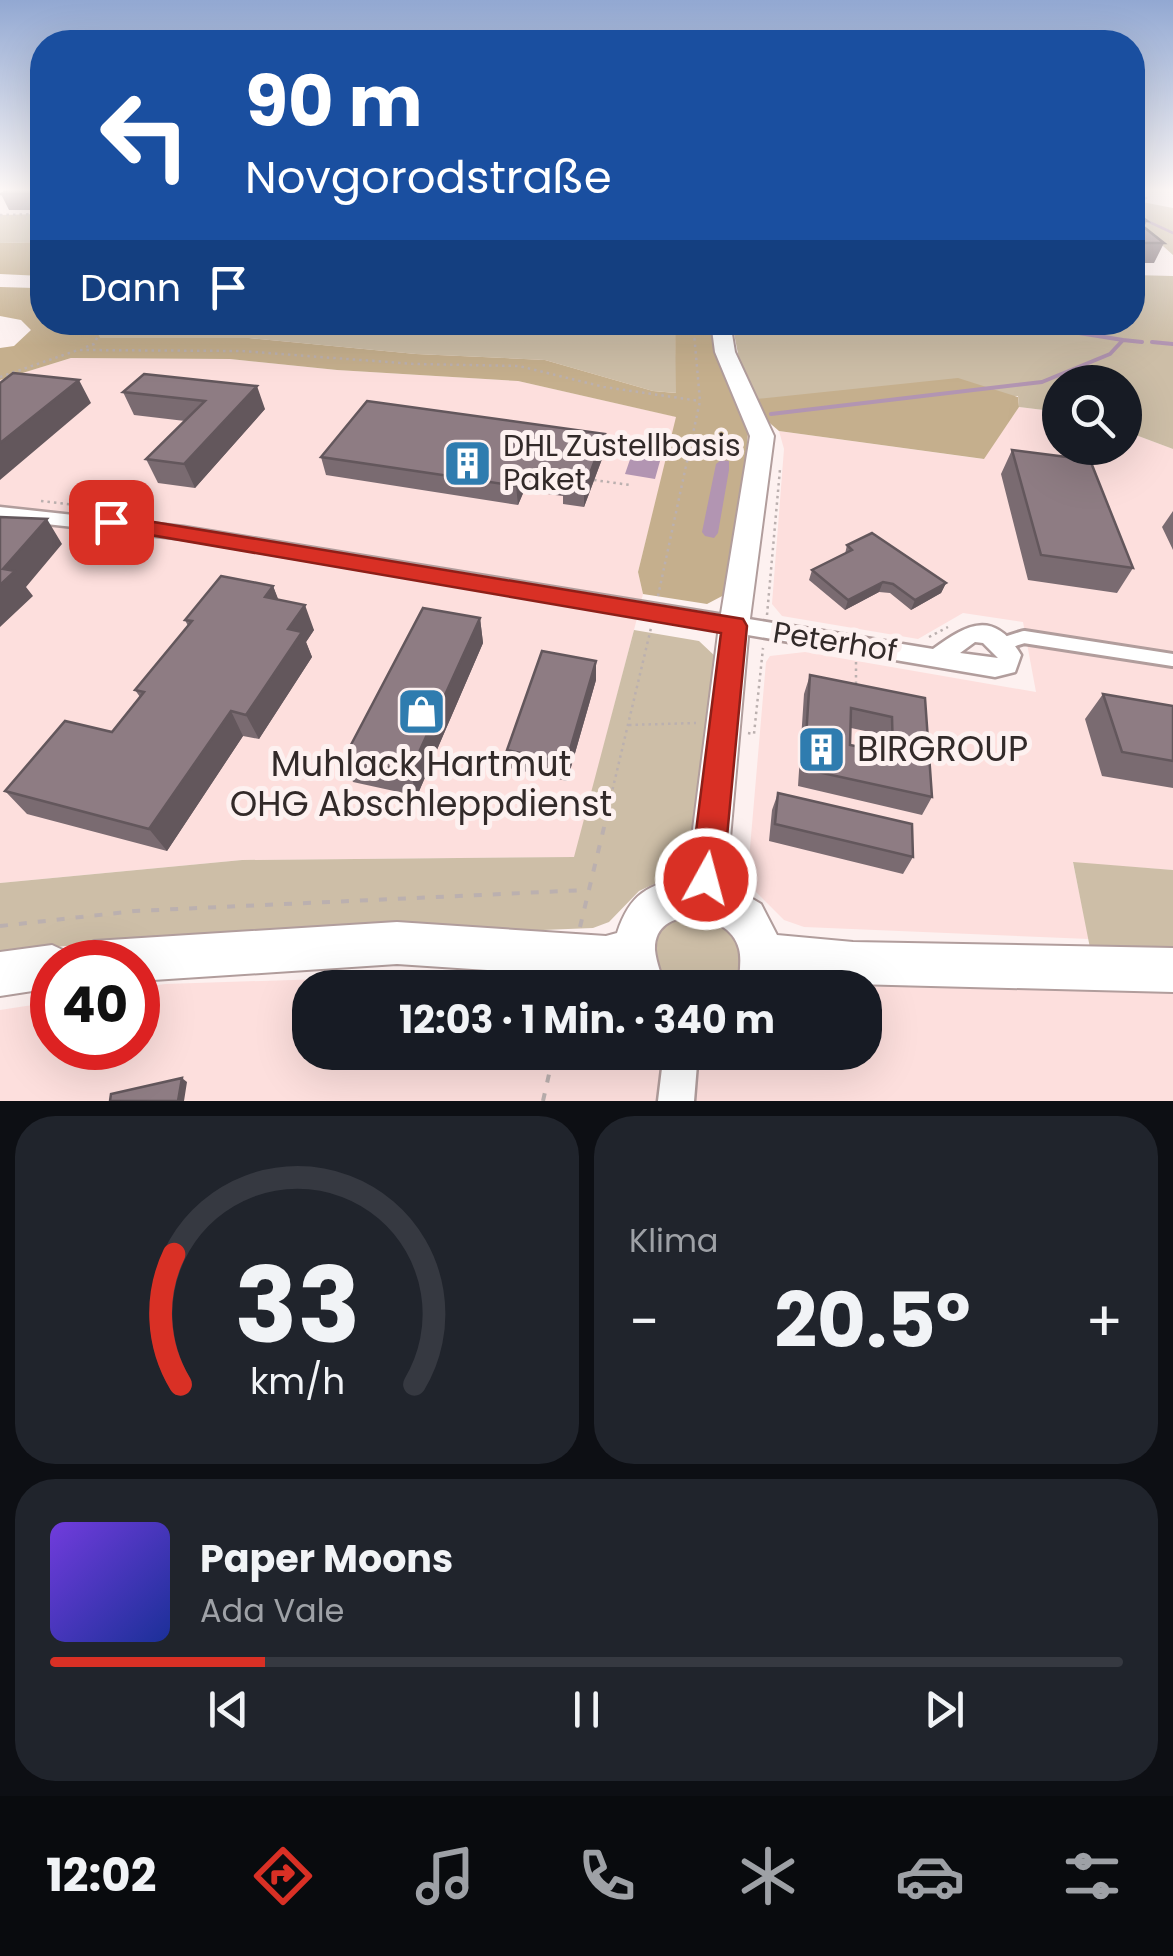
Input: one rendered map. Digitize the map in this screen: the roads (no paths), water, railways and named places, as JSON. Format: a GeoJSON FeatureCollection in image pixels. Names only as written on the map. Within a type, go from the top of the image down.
{"type":"FeatureCollection","features":[{"type":"Feature","properties":{"kind":"street"},"geometry":{"type":"LineString","coordinates":[[705,894],[734,626],[762,436],[724,352],[722,335]]}},
{"type":"Feature","properties":{"kind":"street","name":"Peterhof"},"geometry":{"type":"LineString","coordinates":[[0,513],[184,533],[734,626],[856,645],[928,650],[1006,666],[1010,655],[1002,644]]}},
{"type":"Feature","properties":{"kind":"street"},"geometry":{"type":"LineString","coordinates":[[160,958],[398,943],[606,957],[638,969],[640,927],[660,902],[680,894],[705,894],[730,905],[744,918],[761,970]]}},
{"type":"Feature","properties":{"kind":"street"},"geometry":{"type":"LineString","coordinates":[[773,970],[854,963],[1173,970]]}},
{"type":"Feature","properties":{"kind":"street"},"geometry":{"type":"LineString","coordinates":[[0,974],[30,971]]}},
{"type":"Feature","properties":{"kind":"street"},"geometry":{"type":"LineString","coordinates":[[676,1101],[679,1070]]}},
{"type":"Feature","properties":{"kind":"lane"},"geometry":{"type":"LineString","coordinates":[[1002,644],[1024,636],[1173,660]]}},
{"type":"Feature","properties":{"kind":"waterway"},"geometry":{"type":"LineString","coordinates":[[1092,335],[1123,340]]}},
{"type":"Feature","properties":{"kind":"waterway"},"geometry":{"type":"LineString","coordinates":[[771,414],[1042,382],[1110,354],[1123,340]]}},
{"type":"Feature","properties":{"kind":"waterway"},"geometry":{"type":"LineString","coordinates":[[1123,340],[1142,342]]}},
{"type":"Feature","properties":{"kind":"waterway"},"geometry":{"type":"LineString","coordinates":[[1152,342],[1173,344]]}},
{"type":"Feature","properties":{"kind":"place","name":"DHL Zustellbasis Paket"},"geometry":{"type":"Point","coordinates":[468,463]}},
{"type":"Feature","properties":{"kind":"place","name":"Muhlack Hartmut OHG Abschleppdienst"},"geometry":{"type":"Point","coordinates":[421,712]}},
{"type":"Feature","properties":{"kind":"place","name":"BIRGROUP"},"geometry":{"type":"Point","coordinates":[822,749]}}]}
